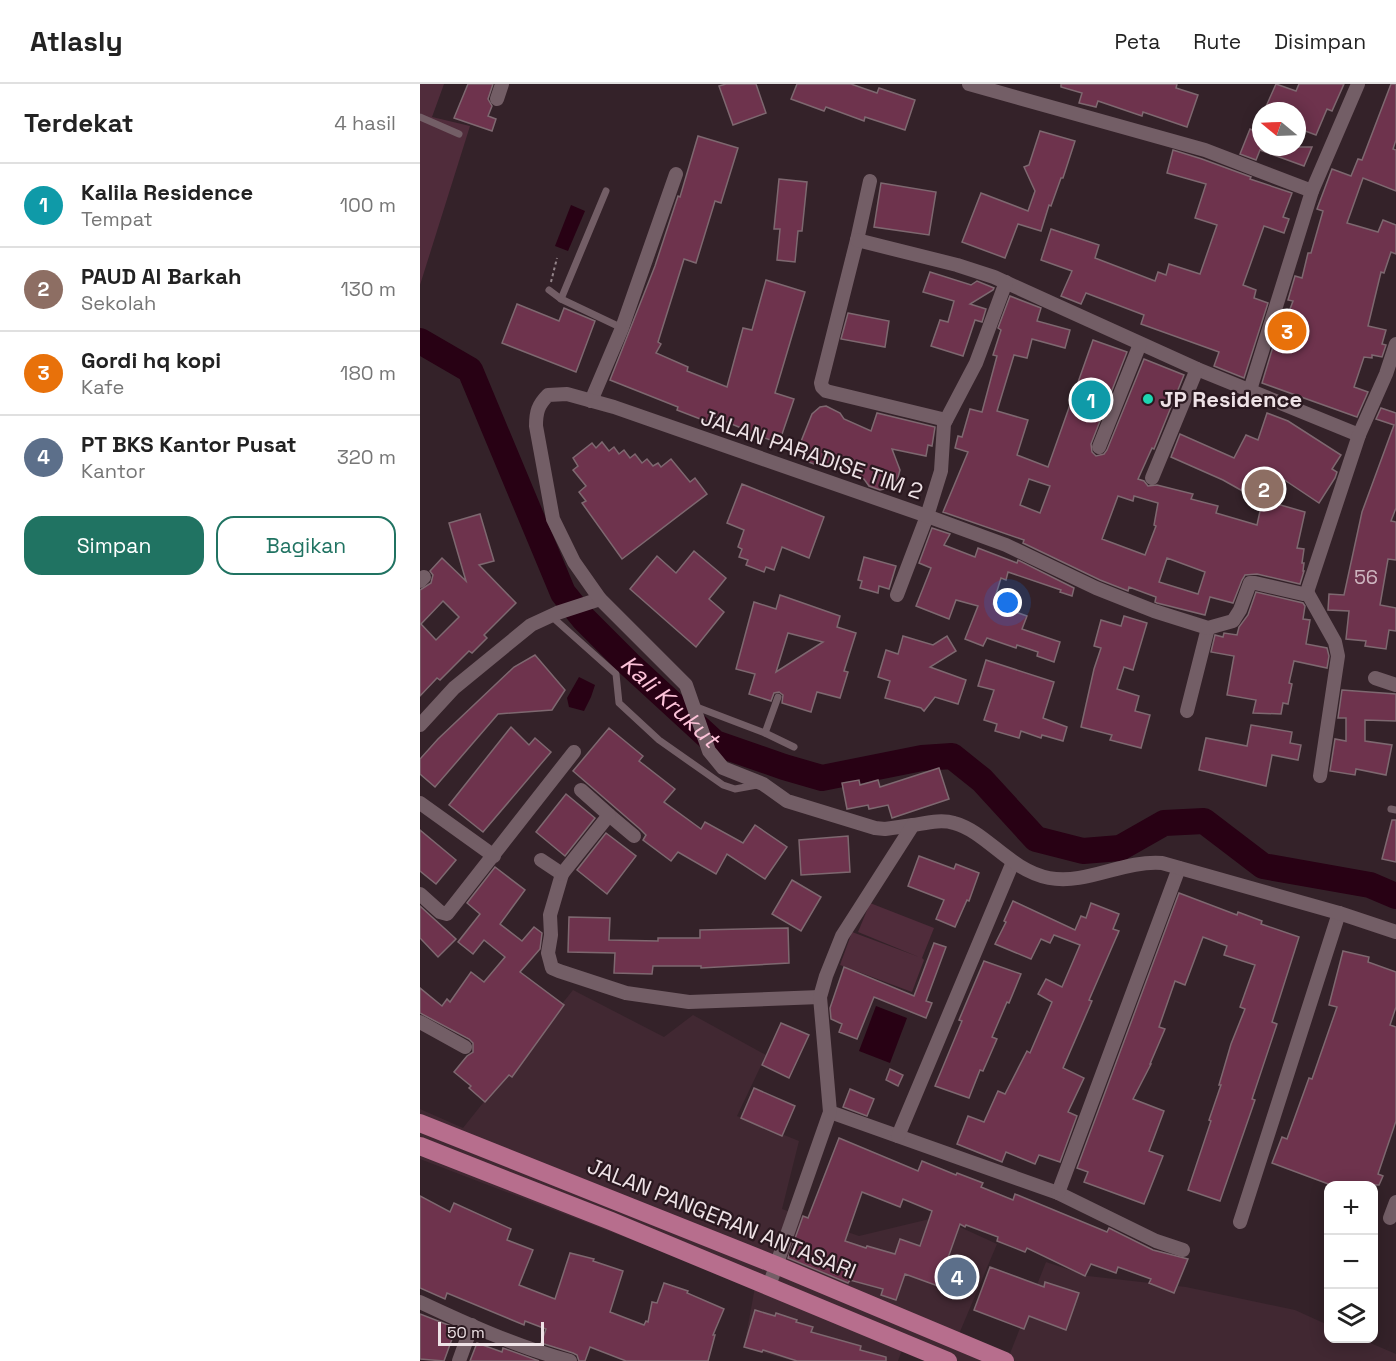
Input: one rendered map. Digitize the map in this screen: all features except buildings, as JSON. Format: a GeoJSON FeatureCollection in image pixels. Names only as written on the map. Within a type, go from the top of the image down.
{"type":"FeatureCollection","features":[{"type":"Feature","properties":{"kind":"main road","name":"JALAN PANGERAN ANTASARI"},"geometry":{"type":"LineString","coordinates":[[420,1123],[776,1264],[1005,1361]]}},
{"type":"Feature","properties":{"kind":"main road","name":"JALAN PANGERAN ANTASARI"},"geometry":{"type":"LineString","coordinates":[[420,1146],[612,1221],[948,1361]]}},
{"type":"Feature","properties":{"kind":"street"},"geometry":{"type":"LineString","coordinates":[[497,99],[502,84]]}},
{"type":"Feature","properties":{"kind":"street"},"geometry":{"type":"LineString","coordinates":[[969,84],[1205,150],[1312,191]]}},
{"type":"Feature","properties":{"kind":"street"},"geometry":{"type":"LineString","coordinates":[[1250,390],[1312,191],[1358,84]]}},
{"type":"Feature","properties":{"kind":"street"},"geometry":{"type":"LineString","coordinates":[[591,400],[622,328],[676,174]]}},
{"type":"Feature","properties":{"kind":"street"},"geometry":{"type":"LineString","coordinates":[[870,182],[822,387],[826,391],[946,420]]}},
{"type":"Feature","properties":{"kind":"street"},"geometry":{"type":"LineString","coordinates":[[857,240],[957,265],[1006,282],[1197,369],[1359,435]]}},
{"type":"Feature","properties":{"kind":"street"},"geometry":{"type":"LineString","coordinates":[[897,595],[927,516],[941,471],[946,420],[976,363],[1006,282]]}},
{"type":"Feature","properties":{"kind":"street"},"geometry":{"type":"LineString","coordinates":[[1099,447],[1140,344]]}},
{"type":"Feature","properties":{"kind":"street"},"geometry":{"type":"LineString","coordinates":[[1320,776],[1338,656],[1335,642],[1307,592],[1359,435],[1386,374],[1396,344]]}},
{"type":"Feature","properties":{"kind":"street"},"geometry":{"type":"LineString","coordinates":[[1152,478],[1197,369]]}},
{"type":"Feature","properties":{"kind":"street","name":"JALAN PARADISE TIM 2"},"geometry":{"type":"LineString","coordinates":[[595,600],[553,519],[536,426],[536,411],[541,401],[548,395],[567,394],[591,400],[927,516],[1006,545],[1086,584],[1154,611],[1208,628]]}},
{"type":"Feature","properties":{"kind":"street"},"geometry":{"type":"LineString","coordinates":[[1187,711],[1208,628],[1233,621],[1250,584],[1255,583],[1303,594],[1307,592]]}},
{"type":"Feature","properties":{"kind":"street"},"geometry":{"type":"LineString","coordinates":[[420,725],[454,688],[531,625],[554,614],[595,600],[686,685],[709,751],[723,768],[763,784],[787,801],[874,828],[885,829],[941,821],[953,822],[977,835],[1013,862],[1048,878],[1077,879],[1150,862],[1339,913],[1396,933]]}},
{"type":"Feature","properties":{"kind":"street"},"geometry":{"type":"LineString","coordinates":[[1375,678],[1396,685]]}},
{"type":"Feature","properties":{"kind":"street"},"geometry":{"type":"LineString","coordinates":[[420,894],[440,912],[447,914],[574,752]]}},
{"type":"Feature","properties":{"kind":"street"},"geometry":{"type":"LineString","coordinates":[[581,790],[634,836]]}},
{"type":"Feature","properties":{"kind":"street"},"geometry":{"type":"LineString","coordinates":[[420,803],[494,856]]}},
{"type":"Feature","properties":{"kind":"street"},"geometry":{"type":"LineString","coordinates":[[609,815],[562,873],[552,907],[548,953],[552,968],[626,993],[689,1002],[820,997]]}},
{"type":"Feature","properties":{"kind":"street"},"geometry":{"type":"LineString","coordinates":[[769,1287],[830,1112],[820,997],[833,954],[842,936],[913,825]]}},
{"type":"Feature","properties":{"kind":"street"},"geometry":{"type":"LineString","coordinates":[[541,860],[562,873]]}},
{"type":"Feature","properties":{"kind":"street"},"geometry":{"type":"LineString","coordinates":[[898,1136],[1013,862]]}},
{"type":"Feature","properties":{"kind":"street"},"geometry":{"type":"LineString","coordinates":[[1058,1193],[1179,868]]}},
{"type":"Feature","properties":{"kind":"street"},"geometry":{"type":"LineString","coordinates":[[1240,1222],[1339,913]]}},
{"type":"Feature","properties":{"kind":"street"},"geometry":{"type":"LineString","coordinates":[[420,1022],[465,1047]]}},
{"type":"Feature","properties":{"kind":"street"},"geometry":{"type":"LineString","coordinates":[[830,1112],[1058,1193],[1156,1241],[1183,1250]]}},
{"type":"Feature","properties":{"kind":"street"},"geometry":{"type":"LineString","coordinates":[[1390,1218],[1396,1202]]}},
{"type":"Feature","properties":{"kind":"street"},"geometry":{"type":"LineString","coordinates":[[420,1302],[471,1325],[570,1361]]}},
{"type":"Feature","properties":{"kind":"street"},"geometry":{"type":"LineString","coordinates":[[459,1361],[471,1325]]}},
{"type":"Feature","properties":{"kind":"lane"},"geometry":{"type":"LineString","coordinates":[[420,117],[459,134]]}},
{"type":"Feature","properties":{"kind":"lane"},"geometry":{"type":"LineString","coordinates":[[561,299],[606,191]]}},
{"type":"Feature","properties":{"kind":"lane"},"geometry":{"type":"LineString","coordinates":[[549,290],[561,299],[622,328]]}},
{"type":"Feature","properties":{"kind":"lane"},"geometry":{"type":"LineString","coordinates":[[554,614],[616,674],[619,703],[666,746],[723,785],[735,789],[763,784]]}},
{"type":"Feature","properties":{"kind":"lane"},"geometry":{"type":"LineString","coordinates":[[765,733],[778,697]]}},
{"type":"Feature","properties":{"kind":"lane"},"geometry":{"type":"LineString","coordinates":[[695,711],[765,733],[794,747]]}},
{"type":"Feature","properties":{"kind":"path"},"geometry":{"type":"LineString","coordinates":[[549,290],[557,258]]}},
{"type":"Feature","properties":{"kind":"shaded area"},"geometry":{"type":"Polygon","coordinates":[[[420,84],[444,84],[432,117],[470,126],[420,285],[420,84]]]}},
{"type":"Feature","properties":{"kind":"shaded area"},"geometry":{"type":"Polygon","coordinates":[[[571,205],[585,211],[568,251],[555,246],[571,205]]]}},
{"type":"Feature","properties":{"kind":"shaded area"},"geometry":{"type":"Polygon","coordinates":[[[579,677],[595,685],[584,711],[569,707],[567,698],[579,677]]]}},
{"type":"Feature","properties":{"kind":"shaded area"},"geometry":{"type":"Polygon","coordinates":[[[870,903],[934,928],[912,992],[840,965],[852,932],[919,957],[858,932],[870,903]]]}},
{"type":"Feature","properties":{"kind":"shaded area"},"geometry":{"type":"Polygon","coordinates":[[[573,990],[664,1037],[693,1015],[766,1055],[737,1116],[799,1141],[782,1209],[859,1236],[938,1217],[997,1244],[959,1334],[1009,1356],[1046,1262],[1088,1276],[1186,1287],[1295,1310],[1324,1323],[1324,1343],[1370,1343],[1396,1354],[1396,1361],[931,1361],[903,1347],[898,1361],[793,1361],[744,1347],[755,1287],[420,1159],[420,1109],[463,1128],[573,990]]]}},
{"type":"Feature","properties":{"kind":"shaded area"},"geometry":{"type":"Polygon","coordinates":[[[876,1006],[907,1018],[890,1063],[859,1051],[876,1006]]]}},
{"type":"Feature","properties":{"kind":"waterway","name":"Kali Krukut"},"geometry":{"type":"LineString","coordinates":[[420,341],[470,370],[563,593],[584,619],[629,664],[715,743],[822,778],[922,758],[952,756],[982,780],[1036,839],[1083,851],[1120,848],[1164,823],[1204,821],[1263,866],[1370,885],[1396,896]]}},
{"type":"Feature","properties":{"kind":"place","name":"Gordi hq kopi"},"geometry":{"type":"Point","coordinates":[1287,331]}},
{"type":"Feature","properties":{"kind":"place","name":"JP Residence"},"geometry":{"type":"Point","coordinates":[1148,399]}},
{"type":"Feature","properties":{"kind":"place","name":"Kalila Residence"},"geometry":{"type":"Point","coordinates":[1091,400]}},
{"type":"Feature","properties":{"kind":"place","name":"PAUD Al Barkah"},"geometry":{"type":"Point","coordinates":[1264,489]}},
{"type":"Feature","properties":{"kind":"place","name":"PT BKS Kantor Pusat"},"geometry":{"type":"Point","coordinates":[957,1277]}}]}
